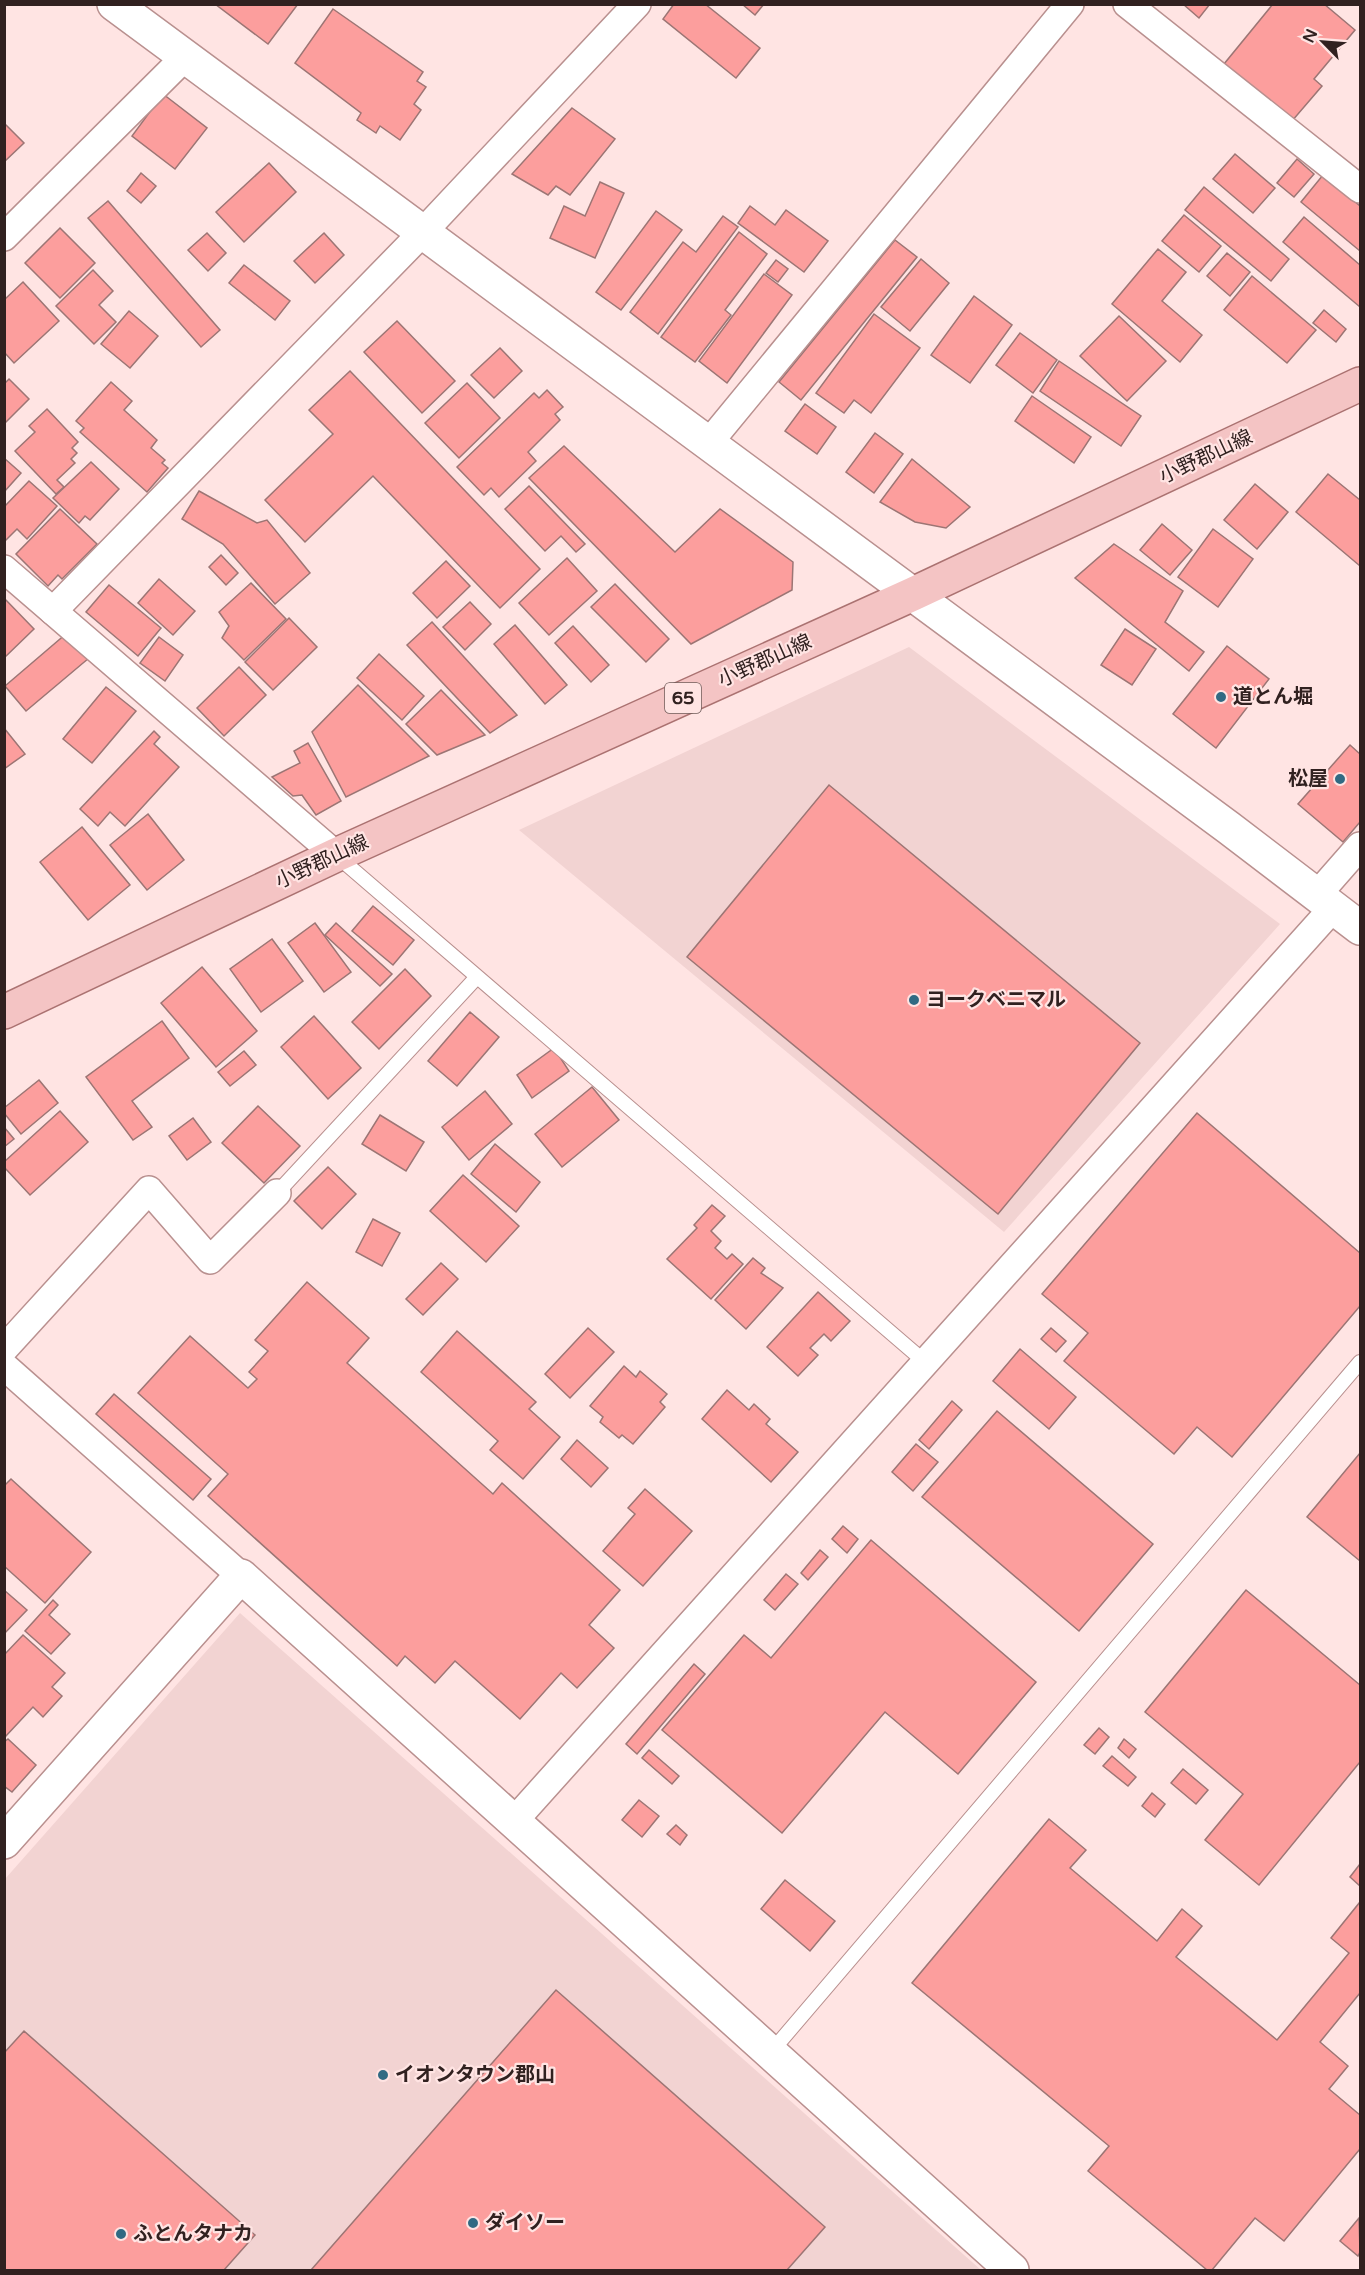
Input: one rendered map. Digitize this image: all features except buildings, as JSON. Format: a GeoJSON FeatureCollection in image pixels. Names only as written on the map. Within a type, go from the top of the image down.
{"type":"FeatureCollection","features":[{"type":"Feature","properties":{"kind":"main road","name":"小野郡山線"},"geometry":{"type":"LineString","coordinates":[[4,1012],[336,855],[913,594],[1360,384]]}},
{"type":"Feature","properties":{"kind":"street"},"geometry":{"type":"LineString","coordinates":[[114,4],[707,445],[913,594],[1360,928]]}},
{"type":"Feature","properties":{"kind":"street"},"geometry":{"type":"LineString","coordinates":[[53,611],[423,232],[637,4]]}},
{"type":"Feature","properties":{"kind":"street"},"geometry":{"type":"LineString","coordinates":[[707,445],[1070,4]]}},
{"type":"Feature","properties":{"kind":"street"},"geometry":{"type":"LineString","coordinates":[[1127,4],[1360,189]]}},
{"type":"Feature","properties":{"kind":"street"},"geometry":{"type":"LineString","coordinates":[[4,237],[186,56]]}},
{"type":"Feature","properties":{"kind":"street"},"geometry":{"type":"LineString","coordinates":[[4,569],[336,855]]}},
{"type":"Feature","properties":{"kind":"street"},"geometry":{"type":"LineString","coordinates":[[514,1821],[925,1362],[1325,901],[1360,846]]}},
{"type":"Feature","properties":{"kind":"street"},"geometry":{"type":"LineString","coordinates":[[4,1350],[149,1190],[210,1260],[278,1193]]}},
{"type":"Feature","properties":{"kind":"street"},"geometry":{"type":"LineString","coordinates":[[4,1366],[514,1821],[1012,2271]]}},
{"type":"Feature","properties":{"kind":"street"},"geometry":{"type":"LineString","coordinates":[[4,1842],[241,1576]]}},
{"type":"Feature","properties":{"kind":"lane"},"geometry":{"type":"LineString","coordinates":[[336,855],[476,978],[925,1362]]}},
{"type":"Feature","properties":{"kind":"lane"},"geometry":{"type":"LineString","coordinates":[[278,1193],[476,978]]}},
{"type":"Feature","properties":{"kind":"lane"},"geometry":{"type":"LineString","coordinates":[[770,2054],[1360,1362]]}},
{"type":"Feature","properties":{"kind":"shaded area"},"geometry":{"type":"Polygon","coordinates":[[[909,647],[1280,924],[1004,1232],[519,830],[909,647]]]}},
{"type":"Feature","properties":{"kind":"shaded area","name":"イオンタウン郡山"},"geometry":{"type":"Polygon","coordinates":[[[240,1613],[981,2270],[5,2270],[5,1879],[240,1613]]]}},
{"type":"Feature","properties":{"kind":"place","name":"道とん堀"},"geometry":{"type":"Point","coordinates":[1221,697]}},
{"type":"Feature","properties":{"kind":"place","name":"松屋"},"geometry":{"type":"Point","coordinates":[1340,779]}},
{"type":"Feature","properties":{"kind":"place","name":"ヨークベニマル"},"geometry":{"type":"Point","coordinates":[914,1000]}},
{"type":"Feature","properties":{"kind":"place","name":"イオンタウン郡山"},"geometry":{"type":"Point","coordinates":[383,2075]}},
{"type":"Feature","properties":{"kind":"place","name":"ダイソー"},"geometry":{"type":"Point","coordinates":[473,2223]}},
{"type":"Feature","properties":{"kind":"place","name":"ふとんタナカ"},"geometry":{"type":"Point","coordinates":[121,2234]}}]}
